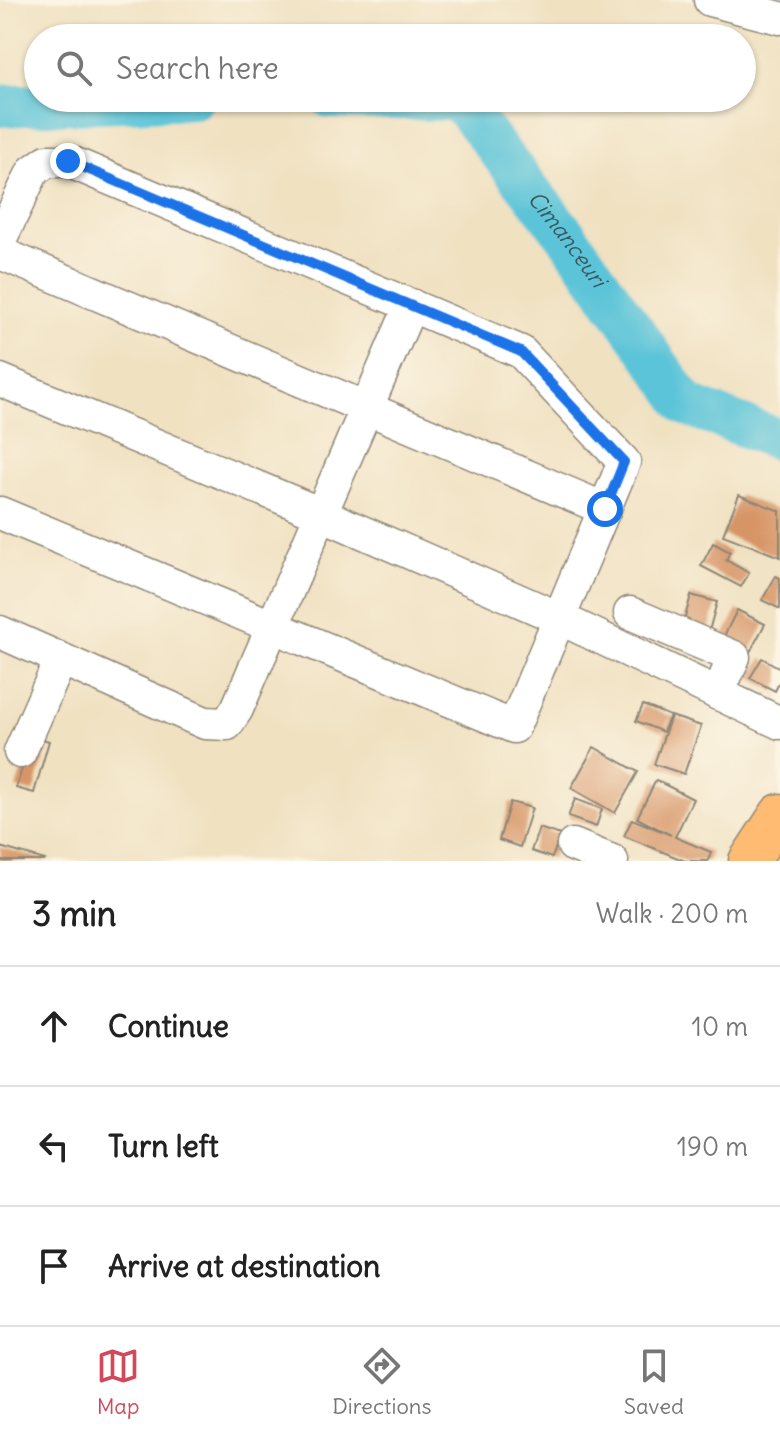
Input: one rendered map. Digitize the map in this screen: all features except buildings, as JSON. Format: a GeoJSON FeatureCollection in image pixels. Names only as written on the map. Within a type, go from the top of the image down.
{"type":"FeatureCollection","features":[{"type":"Feature","properties":{"kind":"main road"},"geometry":{"type":"LineString","coordinates":[[749,861],[780,814]]}},
{"type":"Feature","properties":{"kind":"street"},"geometry":{"type":"LineString","coordinates":[[710,0],[780,18]]}},
{"type":"Feature","properties":{"kind":"street"},"geometry":{"type":"LineString","coordinates":[[0,240],[33,171],[47,161],[68,161],[521,352],[624,462],[514,727],[1,515]]}},
{"type":"Feature","properties":{"kind":"street"},"geometry":{"type":"LineString","coordinates":[[0,253],[605,509]]}},
{"type":"Feature","properties":{"kind":"street"},"geometry":{"type":"LineString","coordinates":[[0,632],[205,723],[227,724],[237,709],[411,305]]}},
{"type":"Feature","properties":{"kind":"street"},"geometry":{"type":"LineString","coordinates":[[0,380],[321,514],[559,618],[780,723]]}},
{"type":"Feature","properties":{"kind":"street"},"geometry":{"type":"LineString","coordinates":[[630,613],[734,657],[718,694]]}},
{"type":"Feature","properties":{"kind":"street"},"geometry":{"type":"LineString","coordinates":[[20,752],[61,659]]}},
{"type":"Feature","properties":{"kind":"street"},"geometry":{"type":"LineString","coordinates":[[573,845],[612,861]]}},
{"type":"Feature","properties":{"kind":"waterway","name":"Cimanceuri"},"geometry":{"type":"LineString","coordinates":[[0,106],[24,105]]}},
{"type":"Feature","properties":{"kind":"waterway","name":"Cimanceuri"},"geometry":{"type":"LineString","coordinates":[[468,112],[569,239],[687,405],[780,440]]}},
{"type":"Feature","properties":{"kind":"route"},"geometry":{"type":"LineString","coordinates":[[68,161],[521,352],[624,462],[605,509]]}}]}
